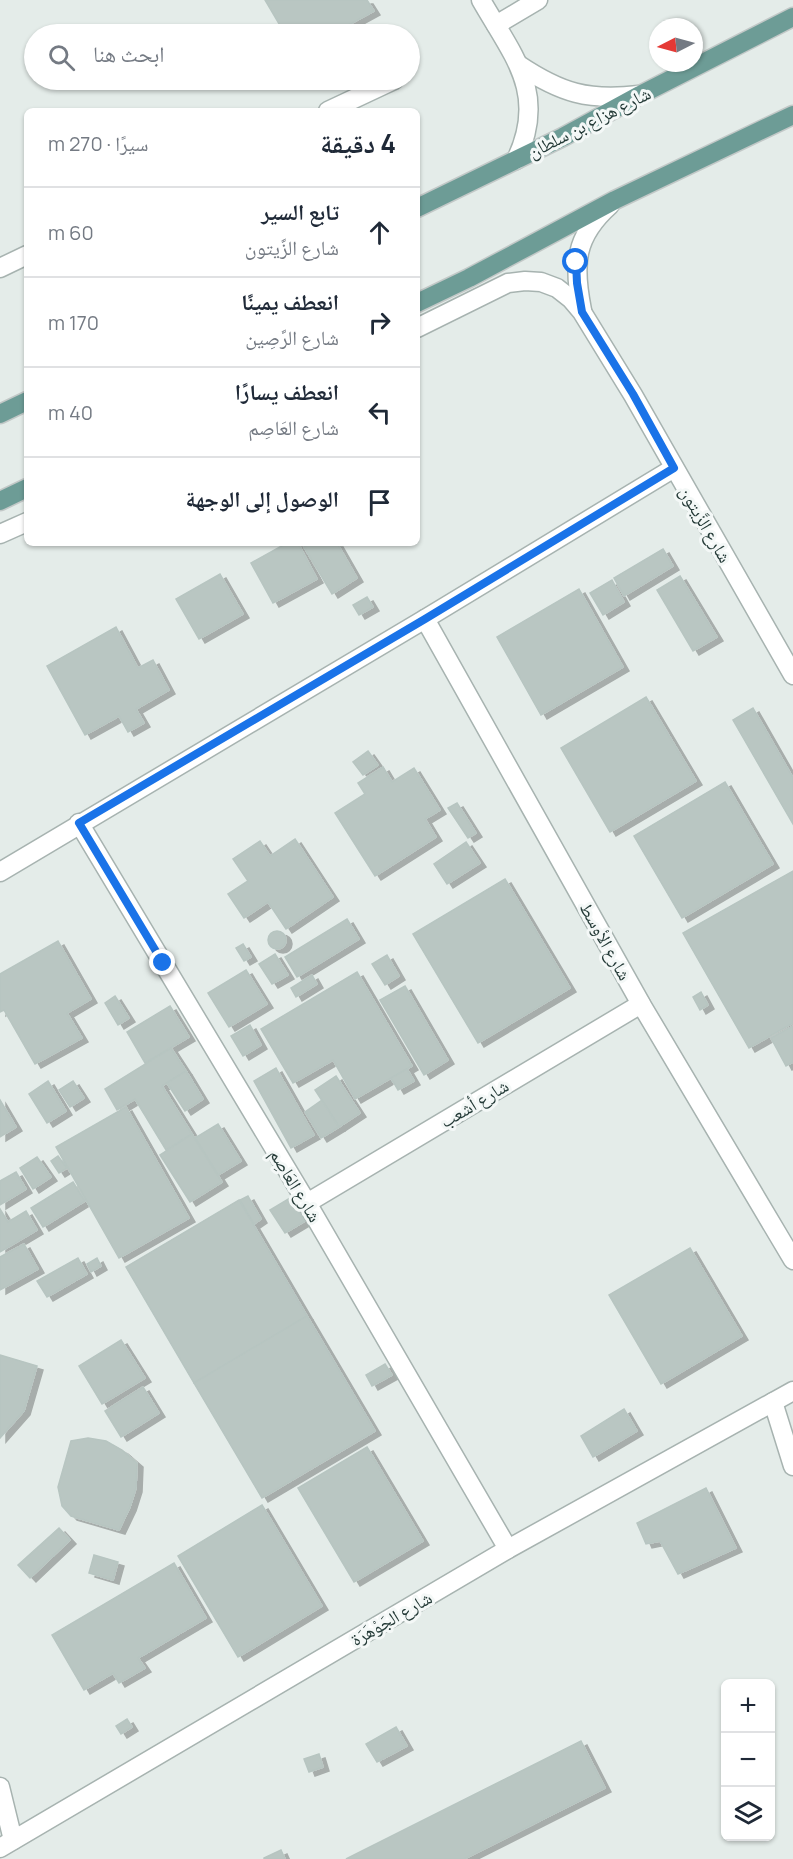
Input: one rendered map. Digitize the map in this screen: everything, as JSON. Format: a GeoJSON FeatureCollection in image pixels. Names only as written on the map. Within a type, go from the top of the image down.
{"type":"FeatureCollection","features":[{"type":"Feature","properties":{"kind":"main road","name":"شارع هزاع بن سلطان"},"geometry":{"type":"LineString","coordinates":[[420,207],[563,137],[793,17]]}},
{"type":"Feature","properties":{"kind":"main road"},"geometry":{"type":"LineString","coordinates":[[420,302],[615,200],[793,115]]}},
{"type":"Feature","properties":{"kind":"main road"},"geometry":{"type":"LineString","coordinates":[[0,414],[24,402]]}},
{"type":"Feature","properties":{"kind":"main road"},"geometry":{"type":"LineString","coordinates":[[0,501],[24,489]]}},
{"type":"Feature","properties":{"kind":"street"},"geometry":{"type":"LineString","coordinates":[[481,0],[519,65],[526,84],[529,123],[516,160]]}},
{"type":"Feature","properties":{"kind":"street"},"geometry":{"type":"LineString","coordinates":[[496,25],[538,0]]}},
{"type":"Feature","properties":{"kind":"street"},"geometry":{"type":"LineString","coordinates":[[519,65],[556,87],[577,94],[598,97],[640,95]]}},
{"type":"Feature","properties":{"kind":"street"},"geometry":{"type":"LineString","coordinates":[[334,108],[373,90]]}},
{"type":"Feature","properties":{"kind":"street","name":"شارع الزَّيتون"},"geometry":{"type":"LineString","coordinates":[[582,312],[576,262],[584,238],[596,217],[615,200]]}},
{"type":"Feature","properties":{"kind":"street"},"geometry":{"type":"LineString","coordinates":[[0,268],[24,256]]}},
{"type":"Feature","properties":{"kind":"street","name":"شارع الزَّيتون"},"geometry":{"type":"LineString","coordinates":[[420,327],[508,283],[542,282],[557,288],[571,298],[633,394],[793,675]]}},
{"type":"Feature","properties":{"kind":"street"},"geometry":{"type":"LineString","coordinates":[[0,872],[674,468]]}},
{"type":"Feature","properties":{"kind":"street"},"geometry":{"type":"LineString","coordinates":[[0,534],[24,523]]}},
{"type":"Feature","properties":{"kind":"street","name":"شارع الأوسط"},"geometry":{"type":"LineString","coordinates":[[425,619],[641,1004],[793,1260]]}},
{"type":"Feature","properties":{"kind":"street","name":"شارع العَاصِم"},"geometry":{"type":"LineString","coordinates":[[79,823],[306,1203],[508,1549]]}},
{"type":"Feature","properties":{"kind":"street","name":"شارع أشعب"},"geometry":{"type":"LineString","coordinates":[[306,1203],[641,1004]]}},
{"type":"Feature","properties":{"kind":"street","name":"شارع الجَوْهَرَة"},"geometry":{"type":"LineString","coordinates":[[0,1787],[7,1844],[508,1549],[793,1390]]}},
{"type":"Feature","properties":{"kind":"street"},"geometry":{"type":"LineString","coordinates":[[773,1402],[793,1466]]}},
{"type":"Feature","properties":{"kind":"building"},"geometry":{"type":"Polygon","coordinates":[[[265,0],[367,0],[374,11],[350,24],[279,24],[265,0]]]}},
{"type":"Feature","properties":{"kind":"building"},"geometry":{"type":"Polygon","coordinates":[[[282,546],[300,546],[317,579],[273,603],[251,563],[282,546]]]}},
{"type":"Feature","properties":{"kind":"building"},"geometry":{"type":"Polygon","coordinates":[[[339,546],[357,578],[332,594],[304,547],[339,546]]]}},
{"type":"Feature","properties":{"kind":"building"},"geometry":{"type":"Polygon","coordinates":[[[663,549],[673,566],[624,596],[614,578],[663,549]]]}},
{"type":"Feature","properties":{"kind":"building"},"geometry":{"type":"Polygon","coordinates":[[[220,574],[243,614],[199,639],[176,599],[220,574]]]}},
{"type":"Feature","properties":{"kind":"building"},"geometry":{"type":"Polygon","coordinates":[[[680,576],[717,637],[693,651],[657,590],[680,576]]]}},
{"type":"Feature","properties":{"kind":"building"},"geometry":{"type":"Polygon","coordinates":[[[612,580],[624,602],[603,615],[590,593],[612,580]]]}},
{"type":"Feature","properties":{"kind":"building"},"geometry":{"type":"Polygon","coordinates":[[[579,589],[623,667],[541,715],[497,637],[579,589]]]}},
{"type":"Feature","properties":{"kind":"building"},"geometry":{"type":"Polygon","coordinates":[[[367,597],[373,607],[359,615],[353,605],[367,597]]]}},
{"type":"Feature","properties":{"kind":"building"},"geometry":{"type":"Polygon","coordinates":[[[116,627],[138,668],[153,660],[169,690],[136,709],[144,723],[128,732],[119,716],[85,735],[47,666],[116,627]]]}},
{"type":"Feature","properties":{"kind":"building"},"geometry":{"type":"Polygon","coordinates":[[[646,697],[696,781],[610,832],[561,748],[646,697]]]}},
{"type":"Feature","properties":{"kind":"building"},"geometry":{"type":"Polygon","coordinates":[[[753,708],[793,778],[793,824],[733,720],[753,708]]]}},
{"type":"Feature","properties":{"kind":"building"},"geometry":{"type":"Polygon","coordinates":[[[368,751],[378,765],[363,775],[353,762],[368,751]]]}},
{"type":"Feature","properties":{"kind":"building"},"geometry":{"type":"Polygon","coordinates":[[[383,767],[392,782],[414,768],[440,810],[425,819],[436,837],[375,876],[335,813],[365,794],[358,783],[383,767]]]}},
{"type":"Feature","properties":{"kind":"building"},"geometry":{"type":"Polygon","coordinates":[[[725,782],[773,864],[682,918],[634,836],[725,782]]]}},
{"type":"Feature","properties":{"kind":"building"},"geometry":{"type":"Polygon","coordinates":[[[457,803],[476,833],[468,838],[448,808],[457,803]]]}},
{"type":"Feature","properties":{"kind":"building"},"geometry":{"type":"Polygon","coordinates":[[[295,839],[333,897],[286,929],[268,902],[244,918],[228,894],[248,881],[233,859],[260,841],[270,856],[295,839]]]}},
{"type":"Feature","properties":{"kind":"building"},"geometry":{"type":"Polygon","coordinates":[[[466,842],[480,863],[447,884],[434,864],[466,842]]]}},
{"type":"Feature","properties":{"kind":"building"},"geometry":{"type":"Polygon","coordinates":[[[793,871],[793,1023],[749,1048],[683,933],[793,871]]]}},
{"type":"Feature","properties":{"kind":"building"},"geometry":{"type":"Polygon","coordinates":[[[505,879],[570,988],[478,1043],[413,934],[505,879]]]}},
{"type":"Feature","properties":{"kind":"building"},"geometry":{"type":"Polygon","coordinates":[[[347,919],[359,939],[297,977],[285,957],[347,919]]]}},
{"type":"Feature","properties":{"kind":"building"},"geometry":{"type":"Polygon","coordinates":[[[273,931],[281,931],[286,936],[284,947],[273,949],[268,944],[268,936],[273,931]]]}},
{"type":"Feature","properties":{"kind":"building"},"geometry":{"type":"Polygon","coordinates":[[[58,941],[91,999],[67,1013],[82,1038],[35,1064],[4,1010],[0,1012],[0,974],[58,941]]]}},
{"type":"Feature","properties":{"kind":"building"},"geometry":{"type":"Polygon","coordinates":[[[243,944],[251,957],[244,961],[236,948],[243,944]]]}},
{"type":"Feature","properties":{"kind":"building"},"geometry":{"type":"Polygon","coordinates":[[[275,954],[288,975],[272,984],[259,964],[275,954]]]}},
{"type":"Feature","properties":{"kind":"building"},"geometry":{"type":"Polygon","coordinates":[[[387,955],[399,976],[385,985],[372,964],[387,955]]]}},
{"type":"Feature","properties":{"kind":"building"},"geometry":{"type":"Polygon","coordinates":[[[246,970],[267,1004],[229,1027],[208,993],[246,970]]]}},
{"type":"Feature","properties":{"kind":"building"},"geometry":{"type":"Polygon","coordinates":[[[357,972],[412,1066],[355,1099],[333,1060],[293,1083],[261,1029],[357,972]]]}},
{"type":"Feature","properties":{"kind":"building"},"geometry":{"type":"Polygon","coordinates":[[[312,975],[317,984],[296,997],[291,988],[312,975]]]}},
{"type":"Feature","properties":{"kind":"building"},"geometry":{"type":"Polygon","coordinates":[[[405,986],[448,1060],[424,1075],[380,1000],[405,986]]]}},
{"type":"Feature","properties":{"kind":"building"},"geometry":{"type":"Polygon","coordinates":[[[701,992],[708,1005],[700,1010],[693,997],[701,992]]]}},
{"type":"Feature","properties":{"kind":"building"},"geometry":{"type":"Polygon","coordinates":[[[115,996],[129,1018],[118,1025],[105,1003],[115,996]]]}},
{"type":"Feature","properties":{"kind":"building"},"geometry":{"type":"Polygon","coordinates":[[[170,1006],[189,1037],[145,1063],[127,1032],[170,1006]]]}},
{"type":"Feature","properties":{"kind":"building"},"geometry":{"type":"Polygon","coordinates":[[[250,1025],[261,1045],[243,1056],[231,1036],[250,1025]]]}},
{"type":"Feature","properties":{"kind":"building"},"geometry":{"type":"Polygon","coordinates":[[[793,1026],[793,1062],[786,1066],[771,1038],[793,1026]]]}},
{"type":"Feature","properties":{"kind":"building"},"geometry":{"type":"Polygon","coordinates":[[[171,1048],[186,1071],[162,1086],[192,1134],[166,1150],[135,1099],[117,1110],[105,1089],[171,1048]]]}},
{"type":"Feature","properties":{"kind":"building"},"geometry":{"type":"Polygon","coordinates":[[[276,1068],[314,1135],[291,1148],[254,1081],[276,1068]]]}},
{"type":"Feature","properties":{"kind":"building"},"geometry":{"type":"Polygon","coordinates":[[[407,1069],[414,1081],[398,1090],[391,1078],[407,1069]]]}},
{"type":"Feature","properties":{"kind":"building"},"geometry":{"type":"Polygon","coordinates":[[[186,1071],[203,1099],[185,1111],[167,1083],[186,1071]]]}},
{"type":"Feature","properties":{"kind":"building"},"geometry":{"type":"Polygon","coordinates":[[[336,1076],[360,1113],[339,1127],[315,1090],[336,1076]]]}},
{"type":"Feature","properties":{"kind":"building"},"geometry":{"type":"Polygon","coordinates":[[[48,1081],[66,1111],[47,1123],[29,1094],[48,1081]]]}},
{"type":"Feature","properties":{"kind":"building"},"geometry":{"type":"Polygon","coordinates":[[[73,1081],[84,1098],[70,1107],[59,1090],[73,1081]]]}},
{"type":"Feature","properties":{"kind":"building"},"geometry":{"type":"Polygon","coordinates":[[[0,1100],[16,1127],[0,1137],[0,1100]]]}},
{"type":"Feature","properties":{"kind":"building"},"geometry":{"type":"Polygon","coordinates":[[[322,1100],[339,1127],[321,1138],[305,1112],[322,1100]]]}},
{"type":"Feature","properties":{"kind":"building"},"geometry":{"type":"Polygon","coordinates":[[[126,1107],[189,1218],[119,1258],[56,1147],[126,1107]]]}},
{"type":"Feature","properties":{"kind":"building"},"geometry":{"type":"Polygon","coordinates":[[[218,1124],[241,1161],[218,1175],[195,1138],[218,1124]]]}},
{"type":"Feature","properties":{"kind":"building"},"geometry":{"type":"Polygon","coordinates":[[[192,1134],[222,1182],[190,1202],[160,1155],[192,1134]]]}},
{"type":"Feature","properties":{"kind":"building"},"geometry":{"type":"Polygon","coordinates":[[[58,1156],[67,1168],[59,1173],[51,1161],[58,1156]]]}},
{"type":"Feature","properties":{"kind":"building"},"geometry":{"type":"Polygon","coordinates":[[[37,1157],[51,1177],[33,1189],[20,1168],[37,1157]]]}},
{"type":"Feature","properties":{"kind":"building"},"geometry":{"type":"Polygon","coordinates":[[[16,1172],[26,1189],[0,1205],[0,1181],[16,1172]]]}},
{"type":"Feature","properties":{"kind":"building"},"geometry":{"type":"Polygon","coordinates":[[[73,1182],[85,1201],[43,1227],[31,1208],[73,1182]]]}},
{"type":"Feature","properties":{"kind":"building"},"geometry":{"type":"Polygon","coordinates":[[[248,1196],[261,1219],[254,1224],[240,1200],[248,1196]]]}},
{"type":"Feature","properties":{"kind":"building"},"geometry":{"type":"Polygon","coordinates":[[[290,1198],[305,1221],[285,1233],[270,1210],[290,1198]]]}},
{"type":"Feature","properties":{"kind":"building"},"geometry":{"type":"Polygon","coordinates":[[[239,1200],[307,1316],[194,1383],[126,1267],[239,1200]]]}},
{"type":"Feature","properties":{"kind":"building"},"geometry":{"type":"Polygon","coordinates":[[[0,1209],[8,1222],[26,1211],[37,1230],[0,1252],[0,1209]]]}},
{"type":"Feature","properties":{"kind":"building"},"geometry":{"type":"Polygon","coordinates":[[[24,1244],[38,1269],[0,1290],[0,1257],[24,1244]]]}},
{"type":"Feature","properties":{"kind":"building"},"geometry":{"type":"Polygon","coordinates":[[[690,1248],[742,1336],[661,1384],[609,1295],[690,1248]]]}},
{"type":"Feature","properties":{"kind":"building"},"geometry":{"type":"Polygon","coordinates":[[[78,1258],[87,1274],[47,1297],[37,1281],[78,1258]]]}},
{"type":"Feature","properties":{"kind":"building"},"geometry":{"type":"Polygon","coordinates":[[[97,1258],[101,1266],[91,1272],[87,1264],[97,1258]]]}},
{"type":"Feature","properties":{"kind":"building"},"geometry":{"type":"Polygon","coordinates":[[[307,1316],[375,1431],[262,1498],[194,1383],[307,1316]]]}},
{"type":"Feature","properties":{"kind":"building"},"geometry":{"type":"Polygon","coordinates":[[[121,1340],[145,1378],[102,1404],[79,1366],[121,1340]]]}},
{"type":"Feature","properties":{"kind":"building"},"geometry":{"type":"Polygon","coordinates":[[[0,1355],[37,1366],[24,1411],[0,1438],[0,1355]]]}},
{"type":"Feature","properties":{"kind":"building"},"geometry":{"type":"Polygon","coordinates":[[[385,1364],[392,1375],[372,1386],[366,1375],[385,1364]]]}},
{"type":"Feature","properties":{"kind":"building"},"geometry":{"type":"Polygon","coordinates":[[[143,1387],[159,1413],[121,1437],[105,1411],[143,1387]]]}},
{"type":"Feature","properties":{"kind":"building"},"geometry":{"type":"Polygon","coordinates":[[[624,1409],[637,1431],[593,1457],[581,1436],[624,1409]]]}},
{"type":"Feature","properties":{"kind":"building"},"geometry":{"type":"Polygon","coordinates":[[[88,1438],[106,1441],[122,1450],[137,1463],[136,1488],[119,1530],[71,1516],[62,1506],[58,1487],[71,1441],[88,1438]]]}},
{"type":"Feature","properties":{"kind":"building"},"geometry":{"type":"Polygon","coordinates":[[[367,1447],[423,1541],[354,1582],[298,1488],[367,1447]]]}},
{"type":"Feature","properties":{"kind":"building"},"geometry":{"type":"Polygon","coordinates":[[[706,1488],[736,1548],[678,1574],[660,1541],[646,1544],[637,1523],[706,1488]]]}},
{"type":"Feature","properties":{"kind":"building"},"geometry":{"type":"Polygon","coordinates":[[[262,1505],[322,1606],[238,1657],[178,1556],[262,1505]]]}},
{"type":"Feature","properties":{"kind":"building"},"geometry":{"type":"Polygon","coordinates":[[[59,1528],[70,1540],[30,1578],[18,1565],[59,1528]]]}},
{"type":"Feature","properties":{"kind":"building"},"geometry":{"type":"Polygon","coordinates":[[[94,1555],[118,1562],[113,1580],[89,1573],[94,1555]]]}},
{"type":"Feature","properties":{"kind":"building"},"geometry":{"type":"Polygon","coordinates":[[[174,1563],[206,1618],[138,1658],[145,1668],[119,1683],[113,1673],[84,1690],[52,1635],[174,1563]]]}},
{"type":"Feature","properties":{"kind":"building"},"geometry":{"type":"Polygon","coordinates":[[[127,1719],[132,1727],[121,1734],[116,1726],[127,1719]]]}},
{"type":"Feature","properties":{"kind":"building"},"geometry":{"type":"Polygon","coordinates":[[[396,1727],[407,1746],[377,1762],[366,1744],[396,1727]]]}},
{"type":"Feature","properties":{"kind":"building"},"geometry":{"type":"Polygon","coordinates":[[[581,1741],[605,1788],[464,1859],[346,1859],[581,1741]]]}},
{"type":"Feature","properties":{"kind":"building"},"geometry":{"type":"Polygon","coordinates":[[[319,1754],[323,1767],[309,1772],[304,1759],[319,1754]]]}},
{"type":"Feature","properties":{"kind":"building"},"geometry":{"type":"Polygon","coordinates":[[[281,1850],[285,1859],[264,1859],[264,1858],[281,1850]]]}},
{"type":"Feature","properties":{"kind":"route"},"geometry":{"type":"LineString","coordinates":[[163,963],[79,823],[425,619],[674,468],[633,394],[582,312],[576,262]]}}]}
